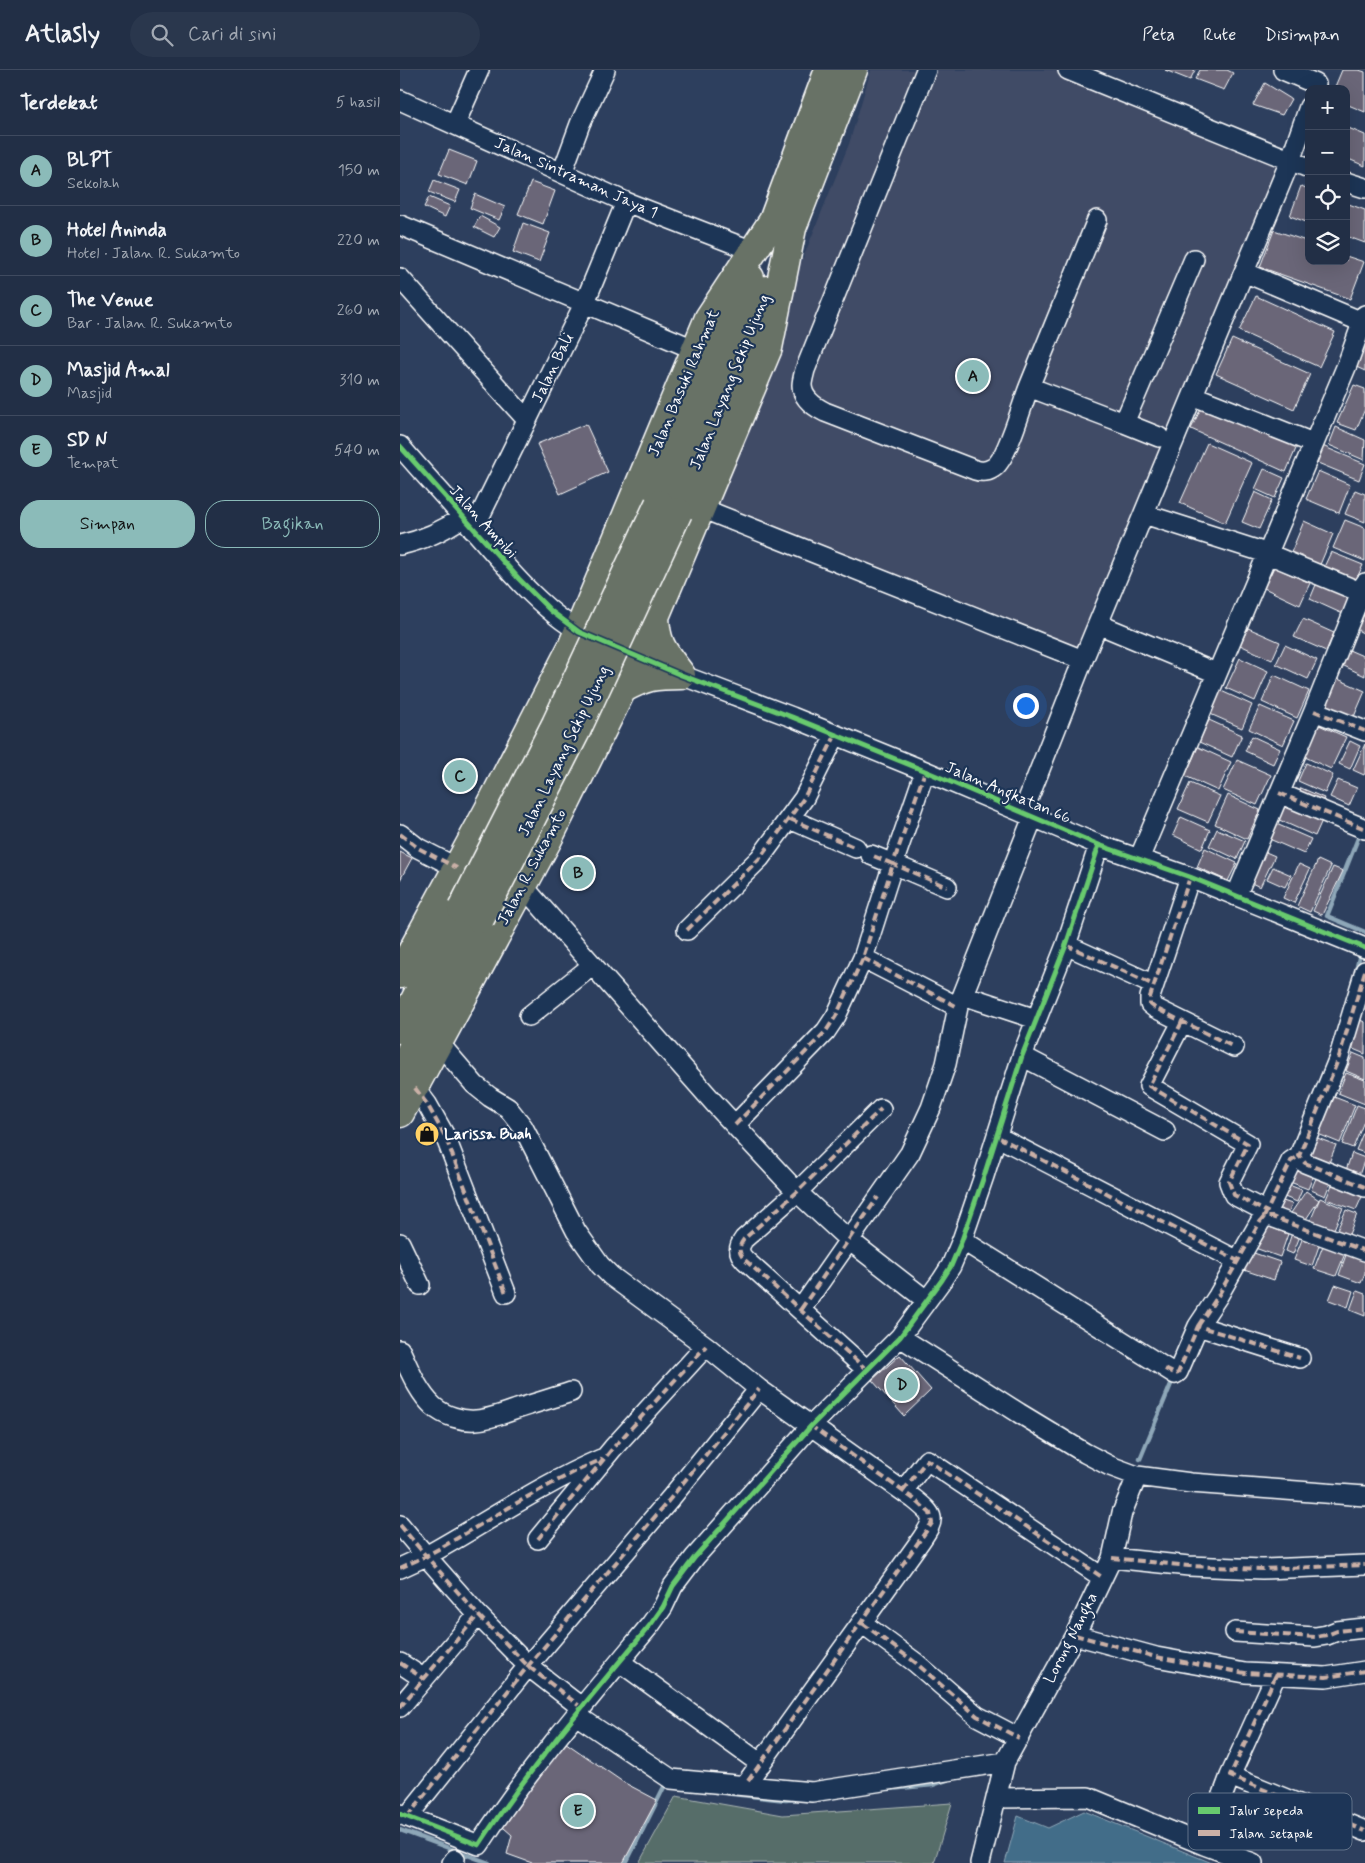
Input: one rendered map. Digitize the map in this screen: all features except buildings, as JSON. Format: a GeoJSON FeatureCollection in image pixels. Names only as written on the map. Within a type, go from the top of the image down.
{"type":"FeatureCollection","features":[{"type":"Feature","properties":{"kind":"highway","name":"Jalan Basuki Rahmat"},"geometry":{"type":"LineString","coordinates":[[658,608],[679,508],[768,348],[782,224],[829,70]]}},
{"type":"Feature","properties":{"kind":"highway","name":"Jalan Basuki Rahmat"},"geometry":{"type":"LineString","coordinates":[[544,702],[579,632],[709,318],[753,251],[782,224],[853,70]]}},
{"type":"Feature","properties":{"kind":"highway","name":"Jalan Layang Sekip Ujung"},"geometry":{"type":"LineString","coordinates":[[407,1080],[471,914],[556,724],[679,508],[782,224]]}},
{"type":"Feature","properties":{"kind":"highway"},"geometry":{"type":"LineString","coordinates":[[606,566],[610,599],[617,612],[641,618],[658,608]]}},
{"type":"Feature","properties":{"kind":"highway"},"geometry":{"type":"LineString","coordinates":[[658,608],[656,631],[659,646],[681,675]]}},
{"type":"Feature","properties":{"kind":"highway","name":"Jalan R. Sukamto"},"geometry":{"type":"LineString","coordinates":[[400,1113],[407,1080],[439,1043],[524,883],[622,688],[640,658],[658,608]]}},
{"type":"Feature","properties":{"kind":"highway"},"geometry":{"type":"LineString","coordinates":[[622,688],[640,679],[654,675],[681,675]]}},
{"type":"Feature","properties":{"kind":"highway"},"geometry":{"type":"LineString","coordinates":[[400,974],[544,702],[568,684],[588,680],[600,690],[603,712],[598,737]]}},
{"type":"Feature","properties":{"kind":"highway"},"geometry":{"type":"LineString","coordinates":[[462,859],[478,843],[491,844],[521,862],[525,873],[524,883]]}},
{"type":"Feature","properties":{"kind":"highway","name":"Jalan Layang Sekip Ujung"},"geometry":{"type":"LineString","coordinates":[[400,1028],[471,914]]}},
{"type":"Feature","properties":{"kind":"street"},"geometry":{"type":"LineString","coordinates":[[455,124],[479,70]]}},
{"type":"Feature","properties":{"kind":"street"},"geometry":{"type":"LineString","coordinates":[[562,173],[580,124],[605,70]]}},
{"type":"Feature","properties":{"kind":"street"},"geometry":{"type":"LineString","coordinates":[[926,70],[805,370],[802,386],[805,395],[811,402],[825,412],[975,470],[982,472],[995,468],[1005,454],[1029,387],[1096,220]]}},
{"type":"Feature","properties":{"kind":"street"},"geometry":{"type":"LineString","coordinates":[[1068,70],[1305,167]]}},
{"type":"Feature","properties":{"kind":"street"},"geometry":{"type":"LineString","coordinates":[[1283,70],[1318,81]]}},
{"type":"Feature","properties":{"kind":"street","name":"Jalan Sintraman Jaya 1"},"geometry":{"type":"LineString","coordinates":[[400,100],[626,202],[753,251]]}},
{"type":"Feature","properties":{"kind":"street"},"geometry":{"type":"LineString","coordinates":[[801,1309],[910,1153],[931,1108],[946,1064],[961,1001],[1083,660],[1144,514],[1167,440],[1194,396],[1290,161],[1305,118]]}},
{"type":"Feature","properties":{"kind":"street"},"geometry":{"type":"LineString","coordinates":[[1350,183],[1365,188]]}},
{"type":"Feature","properties":{"kind":"street","name":"Jalan Bali"},"geometry":{"type":"LineString","coordinates":[[468,524],[527,420],[584,302],[626,202]]}},
{"type":"Feature","properties":{"kind":"street"},"geometry":{"type":"LineString","coordinates":[[400,225],[696,350]]}},
{"type":"Feature","properties":{"kind":"street"},"geometry":{"type":"LineString","coordinates":[[1124,423],[1194,260]]}},
{"type":"Feature","properties":{"kind":"street"},"geometry":{"type":"LineString","coordinates":[[1139,859],[1364,319],[1244,272]]}},
{"type":"Feature","properties":{"kind":"street"},"geometry":{"type":"LineString","coordinates":[[400,278],[527,420]]}},
{"type":"Feature","properties":{"kind":"street"},"geometry":{"type":"LineString","coordinates":[[1029,387],[1167,440]]}},
{"type":"Feature","properties":{"kind":"street"},"geometry":{"type":"LineString","coordinates":[[1194,396],[1313,443]]}},
{"type":"Feature","properties":{"kind":"street","name":"Jalan Ampibi"},"geometry":{"type":"LineString","coordinates":[[400,446],[519,580],[551,611],[579,632]]}},
{"type":"Feature","properties":{"kind":"street"},"geometry":{"type":"LineString","coordinates":[[679,508],[1083,660]]}},
{"type":"Feature","properties":{"kind":"street"},"geometry":{"type":"LineString","coordinates":[[1144,514],[1266,553],[1364,590],[1236,896]]}},
{"type":"Feature","properties":{"kind":"street"},"geometry":{"type":"LineString","coordinates":[[400,545],[446,529],[468,524]]}},
{"type":"Feature","properties":{"kind":"street"},"geometry":{"type":"LineString","coordinates":[[1098,624],[1216,673]]}},
{"type":"Feature","properties":{"kind":"street","name":"Jalan Angkatan 66"},"geometry":{"type":"LineString","coordinates":[[579,632],[681,675],[792,717],[925,771],[1099,845],[1190,877],[1363,947]]}},
{"type":"Feature","properties":{"kind":"street"},"geometry":{"type":"LineString","coordinates":[[1314,711],[1365,730]]}},
{"type":"Feature","properties":{"kind":"street"},"geometry":{"type":"LineString","coordinates":[[687,930],[760,858],[790,819],[804,798],[835,736]]}},
{"type":"Feature","properties":{"kind":"street"},"geometry":{"type":"LineString","coordinates":[[735,1125],[826,1031],[843,1003],[863,958],[925,771]]}},
{"type":"Feature","properties":{"kind":"street"},"geometry":{"type":"LineString","coordinates":[[1279,793],[1359,827]]}},
{"type":"Feature","properties":{"kind":"street"},"geometry":{"type":"LineString","coordinates":[[790,819],[947,887]]}},
{"type":"Feature","properties":{"kind":"street"},"geometry":{"type":"LineString","coordinates":[[400,834],[418,848],[462,859]]}},
{"type":"Feature","properties":{"kind":"street"},"geometry":{"type":"LineString","coordinates":[[759,1389],[670,1499],[403,1815],[479,1845],[495,1821],[579,1711],[657,1616],[673,1586],[695,1557],[811,1426],[900,1337],[942,1280],[962,1240],[998,1136],[1022,1056],[1066,945],[1099,845]]}},
{"type":"Feature","properties":{"kind":"street"},"geometry":{"type":"LineString","coordinates":[[1190,877],[1150,997],[1150,1004],[1234,1047]]}},
{"type":"Feature","properties":{"kind":"street"},"geometry":{"type":"LineString","coordinates":[[524,883],[735,1125],[797,1192],[849,1240],[926,1300]]}},
{"type":"Feature","properties":{"kind":"street"},"geometry":{"type":"LineString","coordinates":[[1066,945],[1154,985]]}},
{"type":"Feature","properties":{"kind":"street"},"geometry":{"type":"LineString","coordinates":[[863,958],[961,1001],[1036,1019]]}},
{"type":"Feature","properties":{"kind":"street"},"geometry":{"type":"LineString","coordinates":[[529,1016],[594,965]]}},
{"type":"Feature","properties":{"kind":"street"},"geometry":{"type":"LineString","coordinates":[[962,1240],[1170,1372],[1178,1373],[1198,1326],[1218,1296],[1235,1259],[1266,1214],[1290,1161],[1299,1156],[1338,1060],[1365,971]]}},
{"type":"Feature","properties":{"kind":"street"},"geometry":{"type":"LineString","coordinates":[[1182,1022],[1149,1086],[1248,1144],[1229,1182],[1234,1195],[1272,1217],[1365,1251]]}},
{"type":"Feature","properties":{"kind":"street"},"geometry":{"type":"LineString","coordinates":[[439,1043],[475,1085],[508,1108],[523,1127],[576,1231],[600,1265],[626,1288],[706,1346],[759,1389],[903,1491],[930,1513],[932,1523],[748,1781]]}},
{"type":"Feature","properties":{"kind":"street"},"geometry":{"type":"LineString","coordinates":[[1022,1056],[1165,1131]]}},
{"type":"Feature","properties":{"kind":"street"},"geometry":{"type":"LineString","coordinates":[[407,1080],[427,1104],[445,1136],[506,1293]]}},
{"type":"Feature","properties":{"kind":"street"},"geometry":{"type":"LineString","coordinates":[[867,1370],[745,1260],[739,1252],[739,1248],[744,1239],[797,1192],[881,1109]]}},
{"type":"Feature","properties":{"kind":"street"},"geometry":{"type":"LineString","coordinates":[[998,1136],[1235,1259]]}},
{"type":"Feature","properties":{"kind":"street"},"geometry":{"type":"LineString","coordinates":[[1299,1156],[1305,1163],[1365,1187]]}},
{"type":"Feature","properties":{"kind":"street"},"geometry":{"type":"LineString","coordinates":[[400,1243],[420,1285]]}},
{"type":"Feature","properties":{"kind":"street"},"geometry":{"type":"LineString","coordinates":[[1198,1326],[1300,1358]]}},
{"type":"Feature","properties":{"kind":"street"},"geometry":{"type":"LineString","coordinates":[[900,1337],[1085,1453],[1110,1466],[1137,1476],[1191,1483],[1365,1496]]}},
{"type":"Feature","properties":{"kind":"street"},"geometry":{"type":"LineString","coordinates":[[538,1539],[605,1458],[706,1346]]}},
{"type":"Feature","properties":{"kind":"street"},"geometry":{"type":"LineString","coordinates":[[400,1350],[426,1398],[439,1410],[457,1418],[475,1420],[492,1418],[572,1392]]}},
{"type":"Feature","properties":{"kind":"street"},"geometry":{"type":"LineString","coordinates":[[400,1568],[476,1529],[563,1476],[605,1458]]}},
{"type":"Feature","properties":{"kind":"street"},"geometry":{"type":"LineString","coordinates":[[903,1491],[927,1460],[1102,1577]]}},
{"type":"Feature","properties":{"kind":"street","name":"Lorong Nangka"},"geometry":{"type":"LineString","coordinates":[[980,1863],[996,1798],[996,1764],[1075,1636],[1112,1558],[1122,1513],[1137,1476]]}},
{"type":"Feature","properties":{"kind":"street"},"geometry":{"type":"LineString","coordinates":[[400,1525],[478,1615],[528,1666],[579,1711],[671,1779],[812,1792],[996,1764]]}},
{"type":"Feature","properties":{"kind":"street"},"geometry":{"type":"LineString","coordinates":[[1112,1558],[1189,1566],[1253,1569],[1365,1565]]}},
{"type":"Feature","properties":{"kind":"street"},"geometry":{"type":"LineString","coordinates":[[400,1707],[478,1615]]}},
{"type":"Feature","properties":{"kind":"street"},"geometry":{"type":"LineString","coordinates":[[862,1623],[916,1663],[977,1716],[1013,1735]]}},
{"type":"Feature","properties":{"kind":"street"},"geometry":{"type":"LineString","coordinates":[[1234,1632],[1315,1637],[1337,1631],[1365,1628]]}},
{"type":"Feature","properties":{"kind":"street"},"geometry":{"type":"LineString","coordinates":[[1075,1636],[1165,1658],[1245,1673],[1326,1677],[1365,1671]]}},
{"type":"Feature","properties":{"kind":"street"},"geometry":{"type":"LineString","coordinates":[[620,1662],[761,1764]]}},
{"type":"Feature","properties":{"kind":"street"},"geometry":{"type":"LineString","coordinates":[[400,1663],[424,1679]]}},
{"type":"Feature","properties":{"kind":"street"},"geometry":{"type":"LineString","coordinates":[[1224,1793],[1276,1675]]}},
{"type":"Feature","properties":{"kind":"street"},"geometry":{"type":"LineString","coordinates":[[1230,1776],[1272,1793]]}},
{"type":"Feature","properties":{"kind":"street"},"geometry":{"type":"LineString","coordinates":[[996,1798],[1088,1796],[1188,1838]]}},
{"type":"Feature","properties":{"kind":"street"},"geometry":{"type":"LineString","coordinates":[[1352,1826],[1365,1831]]}},
{"type":"Feature","properties":{"kind":"street"},"geometry":{"type":"LineString","coordinates":[[1218,1850],[1253,1863]]}},
{"type":"Feature","properties":{"kind":"shaded area"},"geometry":{"type":"Polygon","coordinates":[[[871,70],[1054,70],[1280,163],[1076,649],[706,499],[849,144],[871,70]]]}},
{"type":"Feature","properties":{"kind":"shaded area"},"geometry":{"type":"Polygon","coordinates":[[[1084,1811],[1212,1863],[1005,1863],[1018,1816],[1048,1828],[1084,1811]]]}},
{"type":"Feature","properties":{"kind":"green space"},"geometry":{"type":"Polygon","coordinates":[[[676,1796],[783,1815],[952,1803],[934,1863],[639,1863],[676,1796]]]}},
{"type":"Feature","properties":{"kind":"waterway"},"geometry":{"type":"LineString","coordinates":[[1360,833],[1327,916],[1365,932]]}},
{"type":"Feature","properties":{"kind":"waterway"},"geometry":{"type":"LineString","coordinates":[[1356,971],[1359,958]]}},
{"type":"Feature","properties":{"kind":"waterway"},"geometry":{"type":"LineString","coordinates":[[1140,1459],[1174,1377]]}},
{"type":"Feature","properties":{"kind":"waterway"},"geometry":{"type":"LineString","coordinates":[[889,1789],[933,1785],[950,1779]]}},
{"type":"Feature","properties":{"kind":"waterway"},"geometry":{"type":"LineString","coordinates":[[626,1863],[666,1783],[668,1784]]}},
{"type":"Feature","properties":{"kind":"waterway"},"geometry":{"type":"LineString","coordinates":[[715,1792],[786,1800],[796,1799]]}},
{"type":"Feature","properties":{"kind":"waterway"},"geometry":{"type":"LineString","coordinates":[[400,1830],[489,1863]]}},
{"type":"Feature","properties":{"kind":"marked path"},"geometry":{"type":"LineString","coordinates":[[1314,711],[1365,731]]}},
{"type":"Feature","properties":{"kind":"marked path"},"geometry":{"type":"LineString","coordinates":[[687,930],[760,858],[804,798],[835,736]]}},
{"type":"Feature","properties":{"kind":"marked path"},"geometry":{"type":"LineString","coordinates":[[925,771],[893,864],[947,887]]}},
{"type":"Feature","properties":{"kind":"marked path"},"geometry":{"type":"LineString","coordinates":[[1279,793],[1365,829]]}},
{"type":"Feature","properties":{"kind":"marked path"},"geometry":{"type":"LineString","coordinates":[[790,819],[856,848]]}},
{"type":"Feature","properties":{"kind":"marked path"},"geometry":{"type":"LineString","coordinates":[[400,834],[418,848],[457,868]]}},
{"type":"Feature","properties":{"kind":"marked path"},"geometry":{"type":"LineString","coordinates":[[735,1125],[826,1031],[836,1016],[863,958],[893,864],[871,855]]}},
{"type":"Feature","properties":{"kind":"marked path"},"geometry":{"type":"LineString","coordinates":[[1190,877],[1150,997],[1150,1004],[1234,1047]]}},
{"type":"Feature","properties":{"kind":"marked path"},"geometry":{"type":"LineString","coordinates":[[1066,945],[1154,985]]}},
{"type":"Feature","properties":{"kind":"marked path"},"geometry":{"type":"LineString","coordinates":[[863,958],[958,1007]]}},
{"type":"Feature","properties":{"kind":"marked path"},"geometry":{"type":"LineString","coordinates":[[1365,971],[1338,1060],[1299,1156],[1305,1163],[1365,1187]]}},
{"type":"Feature","properties":{"kind":"marked path"},"geometry":{"type":"LineString","coordinates":[[1182,1022],[1149,1086],[1248,1144],[1229,1182],[1234,1195],[1267,1212]]}},
{"type":"Feature","properties":{"kind":"marked path"},"geometry":{"type":"LineString","coordinates":[[415,1088],[427,1104],[445,1136],[506,1293]]}},
{"type":"Feature","properties":{"kind":"marked path"},"geometry":{"type":"LineString","coordinates":[[867,1370],[745,1260],[740,1250],[744,1239],[797,1192],[881,1109]]}},
{"type":"Feature","properties":{"kind":"marked path"},"geometry":{"type":"LineString","coordinates":[[998,1137],[1238,1261]]}},
{"type":"Feature","properties":{"kind":"marked path"},"geometry":{"type":"LineString","coordinates":[[1264,1217],[1291,1161],[1299,1156]]}},
{"type":"Feature","properties":{"kind":"marked path"},"geometry":{"type":"LineString","coordinates":[[801,1309],[878,1197]]}},
{"type":"Feature","properties":{"kind":"marked path"},"geometry":{"type":"LineString","coordinates":[[1198,1326],[1218,1296],[1264,1217],[1272,1217],[1365,1251]]}},
{"type":"Feature","properties":{"kind":"marked path"},"geometry":{"type":"LineString","coordinates":[[1165,1369],[1175,1374],[1178,1373],[1198,1326],[1300,1358]]}},
{"type":"Feature","properties":{"kind":"marked path"},"geometry":{"type":"LineString","coordinates":[[538,1539],[613,1448],[706,1346]]}},
{"type":"Feature","properties":{"kind":"marked path"},"geometry":{"type":"LineString","coordinates":[[407,1817],[528,1666],[670,1499],[759,1389]]}},
{"type":"Feature","properties":{"kind":"marked path"},"geometry":{"type":"LineString","coordinates":[[748,1781],[932,1523],[930,1513],[914,1499],[811,1426],[808,1429]]}},
{"type":"Feature","properties":{"kind":"marked path"},"geometry":{"type":"LineString","coordinates":[[400,1525],[426,1556],[535,1493],[603,1459]]}},
{"type":"Feature","properties":{"kind":"marked path"},"geometry":{"type":"LineString","coordinates":[[903,1491],[927,1460],[1102,1577]]}},
{"type":"Feature","properties":{"kind":"marked path"},"geometry":{"type":"LineString","coordinates":[[400,1568],[426,1556],[478,1615],[528,1666],[582,1708]]}},
{"type":"Feature","properties":{"kind":"marked path"},"geometry":{"type":"LineString","coordinates":[[1112,1558],[1189,1566],[1262,1569],[1365,1565]]}},
{"type":"Feature","properties":{"kind":"marked path"},"geometry":{"type":"LineString","coordinates":[[400,1707],[478,1615]]}},
{"type":"Feature","properties":{"kind":"marked path"},"geometry":{"type":"LineString","coordinates":[[862,1623],[916,1663],[977,1716],[1019,1738]]}},
{"type":"Feature","properties":{"kind":"marked path"},"geometry":{"type":"LineString","coordinates":[[1235,1632],[1315,1637],[1337,1631],[1365,1628]]}},
{"type":"Feature","properties":{"kind":"marked path"},"geometry":{"type":"LineString","coordinates":[[1075,1635],[1156,1657],[1245,1673],[1326,1677],[1365,1671]]}},
{"type":"Feature","properties":{"kind":"marked path"},"geometry":{"type":"LineString","coordinates":[[400,1663],[424,1679]]}},
{"type":"Feature","properties":{"kind":"marked path"},"geometry":{"type":"LineString","coordinates":[[1272,1793],[1230,1776],[1276,1675]]}},
{"type":"Feature","properties":{"kind":"marked path"},"geometry":{"type":"LineString","coordinates":[[1352,1826],[1365,1831]]}},
{"type":"Feature","properties":{"kind":"cycle path"},"geometry":{"type":"LineString","coordinates":[[400,446],[519,579],[551,611],[579,632],[681,675],[792,717],[925,771],[1099,845],[1190,877],[1365,948]]}},
{"type":"Feature","properties":{"kind":"cycle path"},"geometry":{"type":"LineString","coordinates":[[400,1814],[479,1845],[540,1760],[651,1624],[663,1607],[673,1586],[695,1557],[811,1426],[900,1337],[942,1280],[951,1266],[962,1240],[1022,1056],[1066,945],[1099,845]]}},
{"type":"Feature","properties":{"kind":"place","name":"BLPT"},"geometry":{"type":"Point","coordinates":[973,376]}},
{"type":"Feature","properties":{"kind":"place","name":"The Venue"},"geometry":{"type":"Point","coordinates":[460,776]}},
{"type":"Feature","properties":{"kind":"place","name":"Hotel Aninda"},"geometry":{"type":"Point","coordinates":[578,873]}},
{"type":"Feature","properties":{"kind":"place","name":"Larissa Buah"},"geometry":{"type":"Point","coordinates":[427,1134]}},
{"type":"Feature","properties":{"kind":"place","name":"Masjid Amal"},"geometry":{"type":"Point","coordinates":[902,1385]}},
{"type":"Feature","properties":{"kind":"place","name":"SD N"},"geometry":{"type":"Point","coordinates":[578,1811]}}]}
